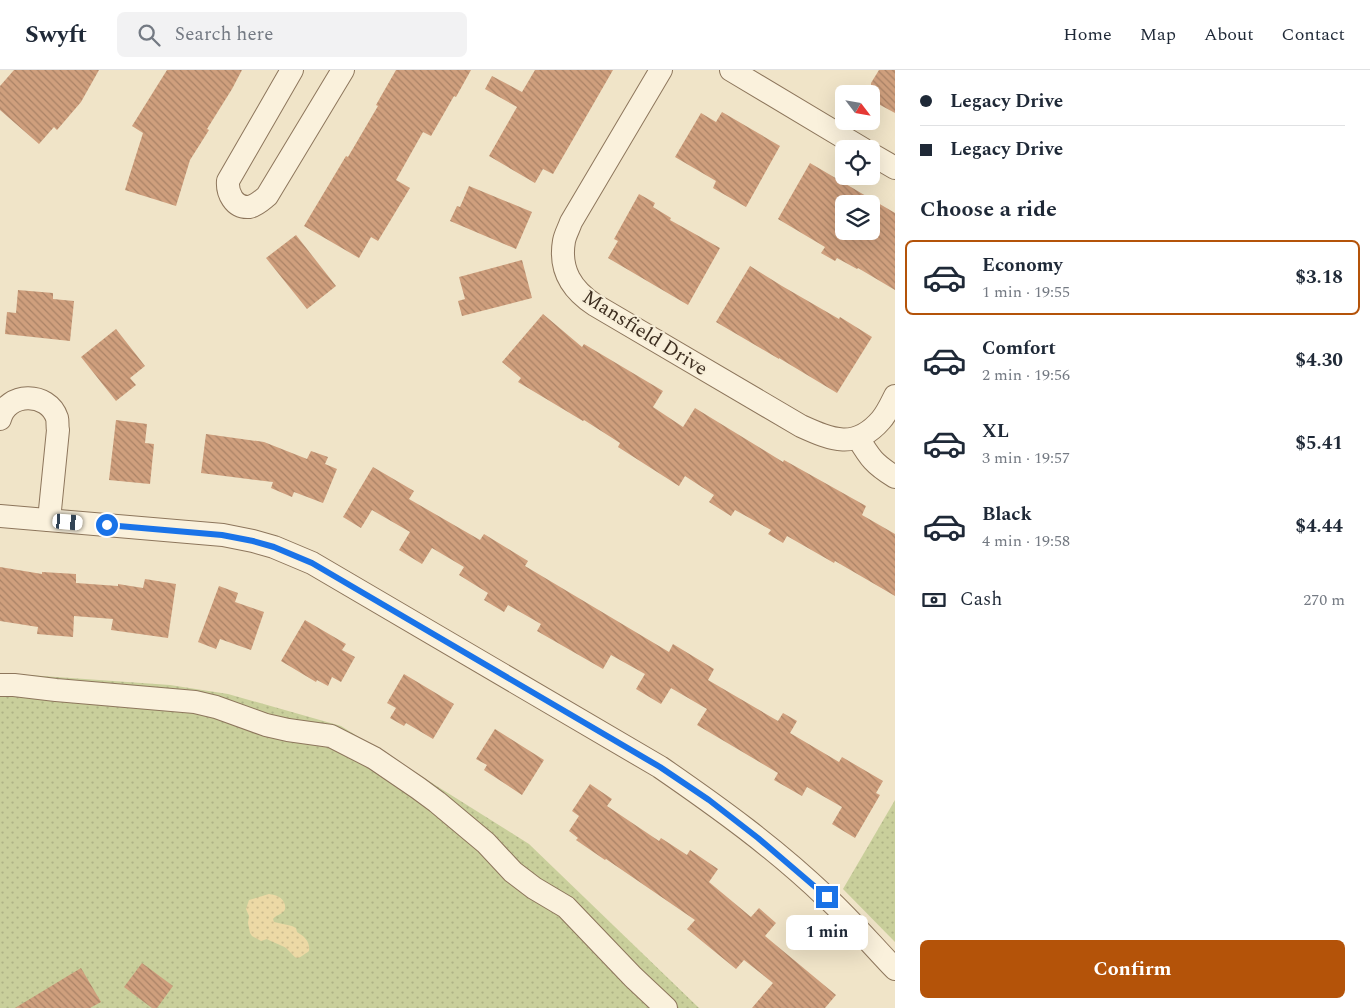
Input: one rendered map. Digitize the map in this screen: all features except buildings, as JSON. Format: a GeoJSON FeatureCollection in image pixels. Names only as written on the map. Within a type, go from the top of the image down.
{"type":"FeatureCollection","features":[{"type":"Feature","properties":{"kind":"street"},"geometry":{"type":"LineString","coordinates":[[292,70],[228,181],[229,195],[243,206],[250,207],[260,203],[267,196],[343,70]]}},
{"type":"Feature","properties":{"kind":"street","name":"Mansfield Drive"},"geometry":{"type":"LineString","coordinates":[[661,70],[571,222],[564,240],[563,258],[566,272],[574,288],[583,298],[801,426],[821,435],[839,440],[858,438]]}},
{"type":"Feature","properties":{"kind":"street"},"geometry":{"type":"LineString","coordinates":[[731,70],[847,140]]}},
{"type":"Feature","properties":{"kind":"street"},"geometry":{"type":"LineString","coordinates":[[880,159],[895,168]]}},
{"type":"Feature","properties":{"kind":"street"},"geometry":{"type":"LineString","coordinates":[[895,396],[888,422],[858,438],[872,460],[895,477]]}},
{"type":"Feature","properties":{"kind":"street"},"geometry":{"type":"LineString","coordinates":[[0,420],[1,415],[8,406],[19,399],[30,398],[41,401],[51,408],[57,418],[58,430],[49,520]]}},
{"type":"Feature","properties":{"kind":"street"},"geometry":{"type":"LineString","coordinates":[[0,516],[222,535],[274,547],[312,563],[660,767],[709,800],[758,838],[827,897],[895,969]]}},
{"type":"Feature","properties":{"kind":"street"},"geometry":{"type":"LineString","coordinates":[[0,685],[195,702],[216,707],[266,725],[331,736],[349,744],[374,758],[418,788],[486,843],[513,872],[534,888],[566,906],[633,977],[666,1008]]}},
{"type":"Feature","properties":{"kind":"green space"},"geometry":{"type":"Polygon","coordinates":[[[0,673],[170,685],[228,694],[341,726],[529,844],[699,1008],[0,1008],[0,673]]]}},
{"type":"Feature","properties":{"kind":"green space"},"geometry":{"type":"Polygon","coordinates":[[[895,800],[895,942],[843,889],[895,800]]]}},
{"type":"Feature","properties":{"kind":"sand"},"geometry":{"type":"Polygon","coordinates":[[[269,894],[281,898],[285,905],[285,910],[273,919],[274,922],[296,928],[297,932],[308,942],[309,951],[301,957],[296,958],[286,948],[267,939],[261,941],[250,933],[249,916],[246,909],[249,900],[269,894]]]}},
{"type":"Feature","properties":{"kind":"route"},"geometry":{"type":"LineString","coordinates":[[107,525],[222,535],[274,547],[312,563],[660,767],[709,800],[758,838],[827,897]]}}]}
